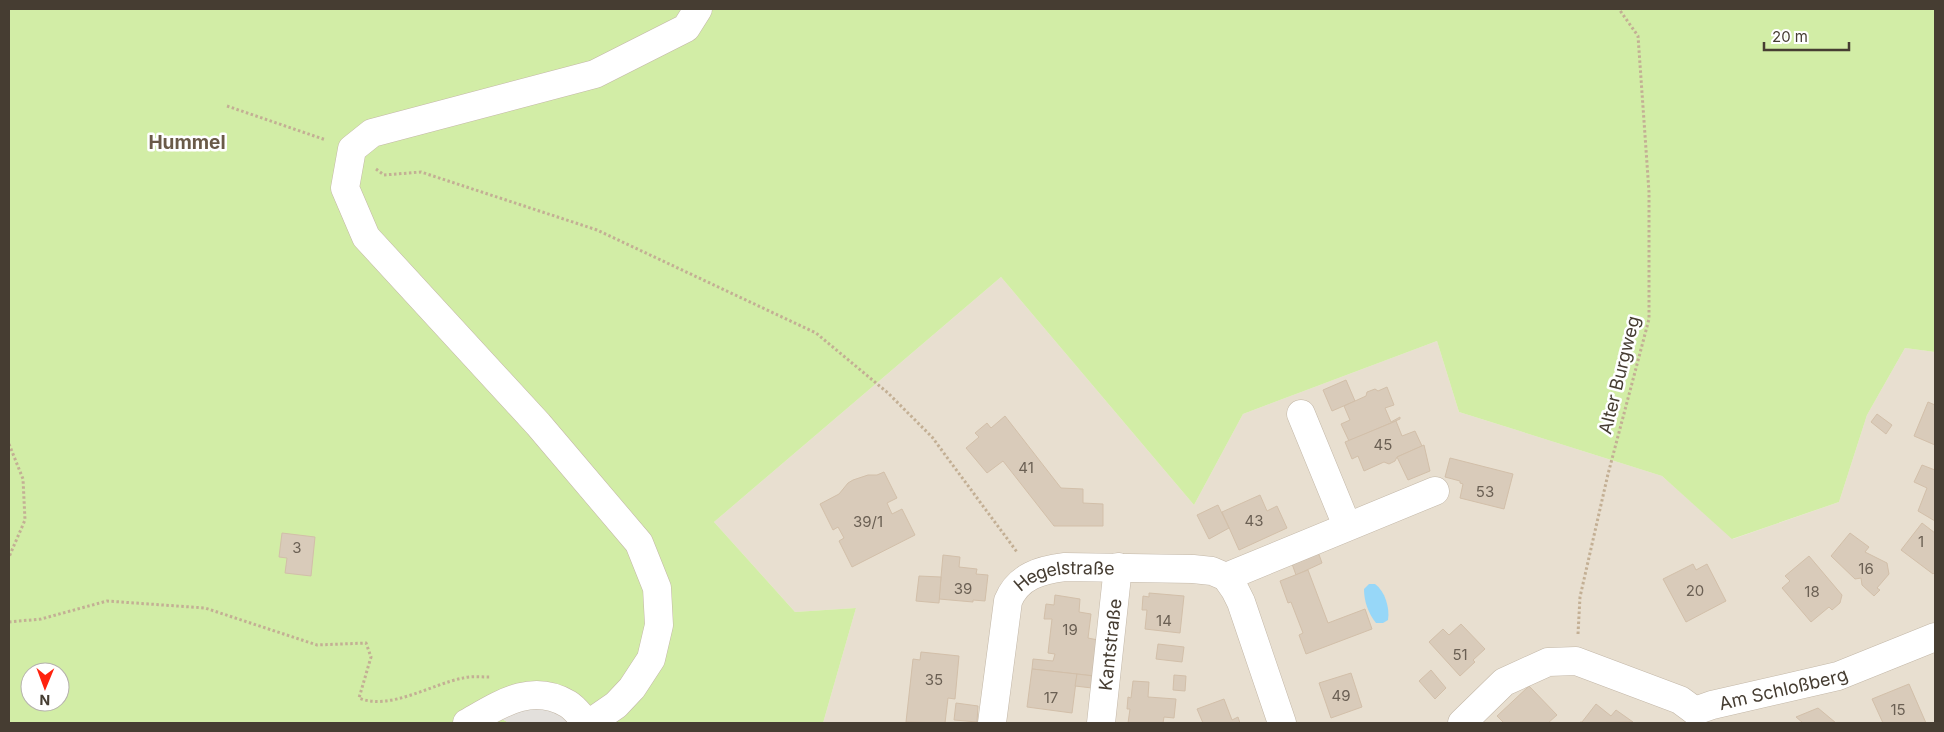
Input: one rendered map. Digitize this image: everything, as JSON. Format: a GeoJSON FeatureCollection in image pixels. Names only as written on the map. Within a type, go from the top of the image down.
{"type":"FeatureCollection","features":[{"type":"Feature","properties":{"kind":"street"},"geometry":{"type":"LineString","coordinates":[[467,723],[520,696],[545,694],[569,704],[592,721],[616,705],[632,688],[651,659],[659,625],[657,588],[639,543],[538,424],[366,237],[345,188],[352,149],[372,133],[595,74],[686,28],[698,9]]}},
{"type":"Feature","properties":{"kind":"street"},"geometry":{"type":"LineString","coordinates":[[1301,414],[1347,526]]}},
{"type":"Feature","properties":{"kind":"street"},"geometry":{"type":"LineString","coordinates":[[1282,723],[1241,602],[1226,577],[1435,491]]}},
{"type":"Feature","properties":{"kind":"street","name":"Hegelstraße"},"geometry":{"type":"LineString","coordinates":[[992,723],[1008,601],[1016,587],[1033,573],[1065,567],[1118,567],[1212,571],[1226,577]]}},
{"type":"Feature","properties":{"kind":"street","name":"Kantstraße"},"geometry":{"type":"LineString","coordinates":[[1101,723],[1118,567]]}},
{"type":"Feature","properties":{"kind":"street","name":"Am Schloßberg"},"geometry":{"type":"LineString","coordinates":[[1576,661],[1680,700],[1691,717],[1712,705],[1838,676],[1935,637]]}},
{"type":"Feature","properties":{"kind":"street"},"geometry":{"type":"LineString","coordinates":[[1462,723],[1504,682],[1548,662],[1576,661]]}},
{"type":"Feature","properties":{"kind":"path","name":"Alter Burgweg"},"geometry":{"type":"LineString","coordinates":[[1576,661],[1580,596],[1608,474],[1649,319],[1649,192],[1638,36],[1619,9]]}},
{"type":"Feature","properties":{"kind":"path"},"geometry":{"type":"LineString","coordinates":[[227,106],[352,149],[384,175],[421,172],[597,230],[816,333],[888,394],[932,437],[1033,573]]}},
{"type":"Feature","properties":{"kind":"path"},"geometry":{"type":"LineString","coordinates":[[9,444],[23,479],[25,520],[9,557]]}},
{"type":"Feature","properties":{"kind":"path"},"geometry":{"type":"LineString","coordinates":[[9,622],[41,619],[107,600],[206,608],[317,645],[366,643],[371,657],[359,698],[368,702]]}},
{"type":"Feature","properties":{"kind":"shaded area"},"geometry":{"type":"Polygon","coordinates":[[[1001,277],[1194,505],[1243,414],[1437,341],[1459,412],[1662,476],[1733,539],[1839,502],[1867,415],[1905,348],[1935,352],[1935,723],[823,723],[856,608],[795,612],[714,522],[1001,277]]]}},
{"type":"Feature","properties":{"kind":"shaded area"},"geometry":{"type":"Polygon","coordinates":[[[520,696],[587,723],[509,723],[488,711],[520,696]]]}},
{"type":"Feature","properties":{"kind":"green space"},"geometry":{"type":"Polygon","coordinates":[[[9,9],[1935,9],[1935,352],[1905,348],[1867,415],[1839,502],[1732,539],[1662,476],[1459,412],[1437,341],[1243,414],[1194,505],[1001,277],[714,522],[795,612],[856,608],[823,723],[587,723],[489,711],[509,723],[9,723],[9,9]]]}},
{"type":"Feature","properties":{"kind":"water"},"geometry":{"type":"Polygon","coordinates":[[[1369,584],[1375,584],[1379,587],[1386,600],[1388,620],[1383,623],[1376,623],[1367,607],[1364,589],[1369,584]]]}},
{"type":"Feature","properties":{"kind":"building"},"geometry":{"type":"Polygon","coordinates":[[[1346,380],[1355,401],[1332,411],[1323,390],[1346,380]]]}},
{"type":"Feature","properties":{"kind":"building"},"geometry":{"type":"Polygon","coordinates":[[[1387,387],[1394,405],[1385,408],[1391,422],[1400,417],[1400,419],[1349,441],[1341,424],[1350,420],[1344,406],[1366,396],[1367,392],[1375,389],[1378,391],[1387,387]]]}},
{"type":"Feature","properties":{"kind":"building"},"geometry":{"type":"Polygon","coordinates":[[[1928,402],[1935,405],[1935,445],[1914,436],[1928,402]]]}},
{"type":"Feature","properties":{"kind":"building"},"geometry":{"type":"Polygon","coordinates":[[[1877,414],[1892,425],[1886,434],[1871,422],[1877,414]]]}},
{"type":"Feature","properties":{"kind":"building"},"geometry":{"type":"Polygon","coordinates":[[[1005,416],[1061,488],[1083,489],[1083,503],[1103,504],[1103,526],[1054,526],[1003,461],[987,473],[966,448],[979,437],[975,433],[987,423],[991,428],[1005,416]]]}},
{"type":"Feature","properties":{"kind":"building"},"geometry":{"type":"Polygon","coordinates":[[[1396,421],[1402,436],[1415,431],[1422,446],[1397,457],[1395,461],[1389,464],[1384,462],[1364,471],[1358,456],[1352,459],[1345,442],[1396,421]]]}},
{"type":"Feature","properties":{"kind":"building"},"geometry":{"type":"Polygon","coordinates":[[[1424,445],[1430,471],[1408,480],[1397,457],[1424,445]]]}},
{"type":"Feature","properties":{"kind":"building"},"geometry":{"type":"Polygon","coordinates":[[[1450,458],[1513,474],[1504,509],[1460,498],[1463,484],[1460,481],[1445,477],[1450,458]]]}},
{"type":"Feature","properties":{"kind":"building"},"geometry":{"type":"Polygon","coordinates":[[[1922,465],[1935,470],[1935,521],[1918,511],[1927,488],[1914,482],[1922,465]]]}},
{"type":"Feature","properties":{"kind":"building"},"geometry":{"type":"Polygon","coordinates":[[[884,472],[897,498],[887,503],[892,514],[902,509],[915,535],[852,567],[839,541],[844,538],[838,527],[833,530],[820,504],[839,494],[853,480],[884,472]]]}},
{"type":"Feature","properties":{"kind":"building"},"geometry":{"type":"Polygon","coordinates":[[[1260,495],[1267,511],[1277,506],[1287,528],[1239,550],[1222,512],[1260,495]]]}},
{"type":"Feature","properties":{"kind":"building"},"geometry":{"type":"Polygon","coordinates":[[[1218,505],[1229,528],[1209,539],[1197,515],[1218,505]]]}},
{"type":"Feature","properties":{"kind":"building"},"geometry":{"type":"Polygon","coordinates":[[[1922,523],[1935,533],[1935,572],[1933,574],[1901,550],[1922,523]]]}},
{"type":"Feature","properties":{"kind":"building"},"geometry":{"type":"Polygon","coordinates":[[[282,533],[315,537],[311,576],[285,573],[287,558],[279,557],[282,533]]]}},
{"type":"Feature","properties":{"kind":"building"},"geometry":{"type":"Polygon","coordinates":[[[1850,533],[1869,547],[1865,552],[1887,563],[1889,574],[1877,588],[1880,590],[1874,596],[1862,585],[1861,578],[1855,579],[1831,556],[1850,533]]]}},
{"type":"Feature","properties":{"kind":"building"},"geometry":{"type":"Polygon","coordinates":[[[1317,549],[1322,563],[1296,575],[1291,561],[1317,549]]]}},
{"type":"Feature","properties":{"kind":"building"},"geometry":{"type":"Polygon","coordinates":[[[943,555],[960,557],[959,567],[977,569],[976,574],[988,575],[985,601],[973,600],[973,602],[939,599],[943,555]]]}},
{"type":"Feature","properties":{"kind":"building"},"geometry":{"type":"Polygon","coordinates":[[[1809,556],[1842,595],[1840,603],[1832,610],[1829,607],[1811,622],[1782,588],[1790,581],[1785,576],[1809,556]]]}},
{"type":"Feature","properties":{"kind":"building"},"geometry":{"type":"Polygon","coordinates":[[[1693,564],[1696,570],[1707,564],[1726,601],[1686,622],[1663,579],[1693,564]]]}},
{"type":"Feature","properties":{"kind":"building"},"geometry":{"type":"Polygon","coordinates":[[[1308,570],[1328,623],[1365,609],[1372,629],[1306,654],[1299,635],[1303,633],[1291,602],[1288,603],[1280,581],[1308,570]]]}},
{"type":"Feature","properties":{"kind":"building"},"geometry":{"type":"Polygon","coordinates":[[[919,576],[941,577],[939,603],[916,601],[919,576]]]}},
{"type":"Feature","properties":{"kind":"building"},"geometry":{"type":"Polygon","coordinates":[[[1149,593],[1184,596],[1180,633],[1145,629],[1147,610],[1142,610],[1143,596],[1149,597],[1149,593]]]}},
{"type":"Feature","properties":{"kind":"building"},"geometry":{"type":"Polygon","coordinates":[[[1055,595],[1080,599],[1079,612],[1091,614],[1088,638],[1098,640],[1094,676],[1032,669],[1033,659],[1053,661],[1055,654],[1048,653],[1052,619],[1044,619],[1046,604],[1054,605],[1055,595]]]}},
{"type":"Feature","properties":{"kind":"building"},"geometry":{"type":"Polygon","coordinates":[[[1461,624],[1485,649],[1460,676],[1429,642],[1443,629],[1449,635],[1461,624]]]}},
{"type":"Feature","properties":{"kind":"building"},"geometry":{"type":"Polygon","coordinates":[[[1158,644],[1184,647],[1182,662],[1156,659],[1158,644]]]}},
{"type":"Feature","properties":{"kind":"building"},"geometry":{"type":"Polygon","coordinates":[[[921,652],[959,656],[955,699],[948,698],[945,723],[906,722],[913,659],[920,660],[921,652]]]}},
{"type":"Feature","properties":{"kind":"building"},"geometry":{"type":"Polygon","coordinates":[[[1032,669],[1077,674],[1072,713],[1027,707],[1032,669]]]}},
{"type":"Feature","properties":{"kind":"building"},"geometry":{"type":"Polygon","coordinates":[[[1431,670],[1446,688],[1435,699],[1419,681],[1431,670]]]}},
{"type":"Feature","properties":{"kind":"building"},"geometry":{"type":"Polygon","coordinates":[[[1351,673],[1362,707],[1331,718],[1319,683],[1351,673]]]}},
{"type":"Feature","properties":{"kind":"building"},"geometry":{"type":"Polygon","coordinates":[[[1077,674],[1094,676],[1092,688],[1075,686],[1077,674]]]}},
{"type":"Feature","properties":{"kind":"building"},"geometry":{"type":"Polygon","coordinates":[[[1174,675],[1186,676],[1185,691],[1173,690],[1174,675]]]}},
{"type":"Feature","properties":{"kind":"building"},"geometry":{"type":"Polygon","coordinates":[[[1133,681],[1149,682],[1148,697],[1176,699],[1174,718],[1164,717],[1163,723],[1128,723],[1130,709],[1127,709],[1128,697],[1131,698],[1133,681]]]}},
{"type":"Feature","properties":{"kind":"building"},"geometry":{"type":"Polygon","coordinates":[[[1909,684],[1926,723],[1883,723],[1872,699],[1909,684]]]}},
{"type":"Feature","properties":{"kind":"building"},"geometry":{"type":"Polygon","coordinates":[[[1529,686],[1557,715],[1548,723],[1504,723],[1497,716],[1529,686]]]}},
{"type":"Feature","properties":{"kind":"building"},"geometry":{"type":"Polygon","coordinates":[[[1224,699],[1232,720],[1238,717],[1240,723],[1203,723],[1197,709],[1224,699]]]}},
{"type":"Feature","properties":{"kind":"building"},"geometry":{"type":"Polygon","coordinates":[[[956,703],[978,706],[977,722],[954,720],[956,703]]]}},
{"type":"Feature","properties":{"kind":"building"},"geometry":{"type":"Polygon","coordinates":[[[1596,704],[1611,716],[1616,710],[1633,722],[1579,723],[1582,722],[1596,704]]]}},
{"type":"Feature","properties":{"kind":"building"},"geometry":{"type":"Polygon","coordinates":[[[1818,708],[1836,723],[1803,723],[1796,717],[1818,708]]]}},
{"type":"Feature","properties":{"kind":"district","name":"Hummel"},"geometry":{"type":"Point","coordinates":[187,142]}}]}
